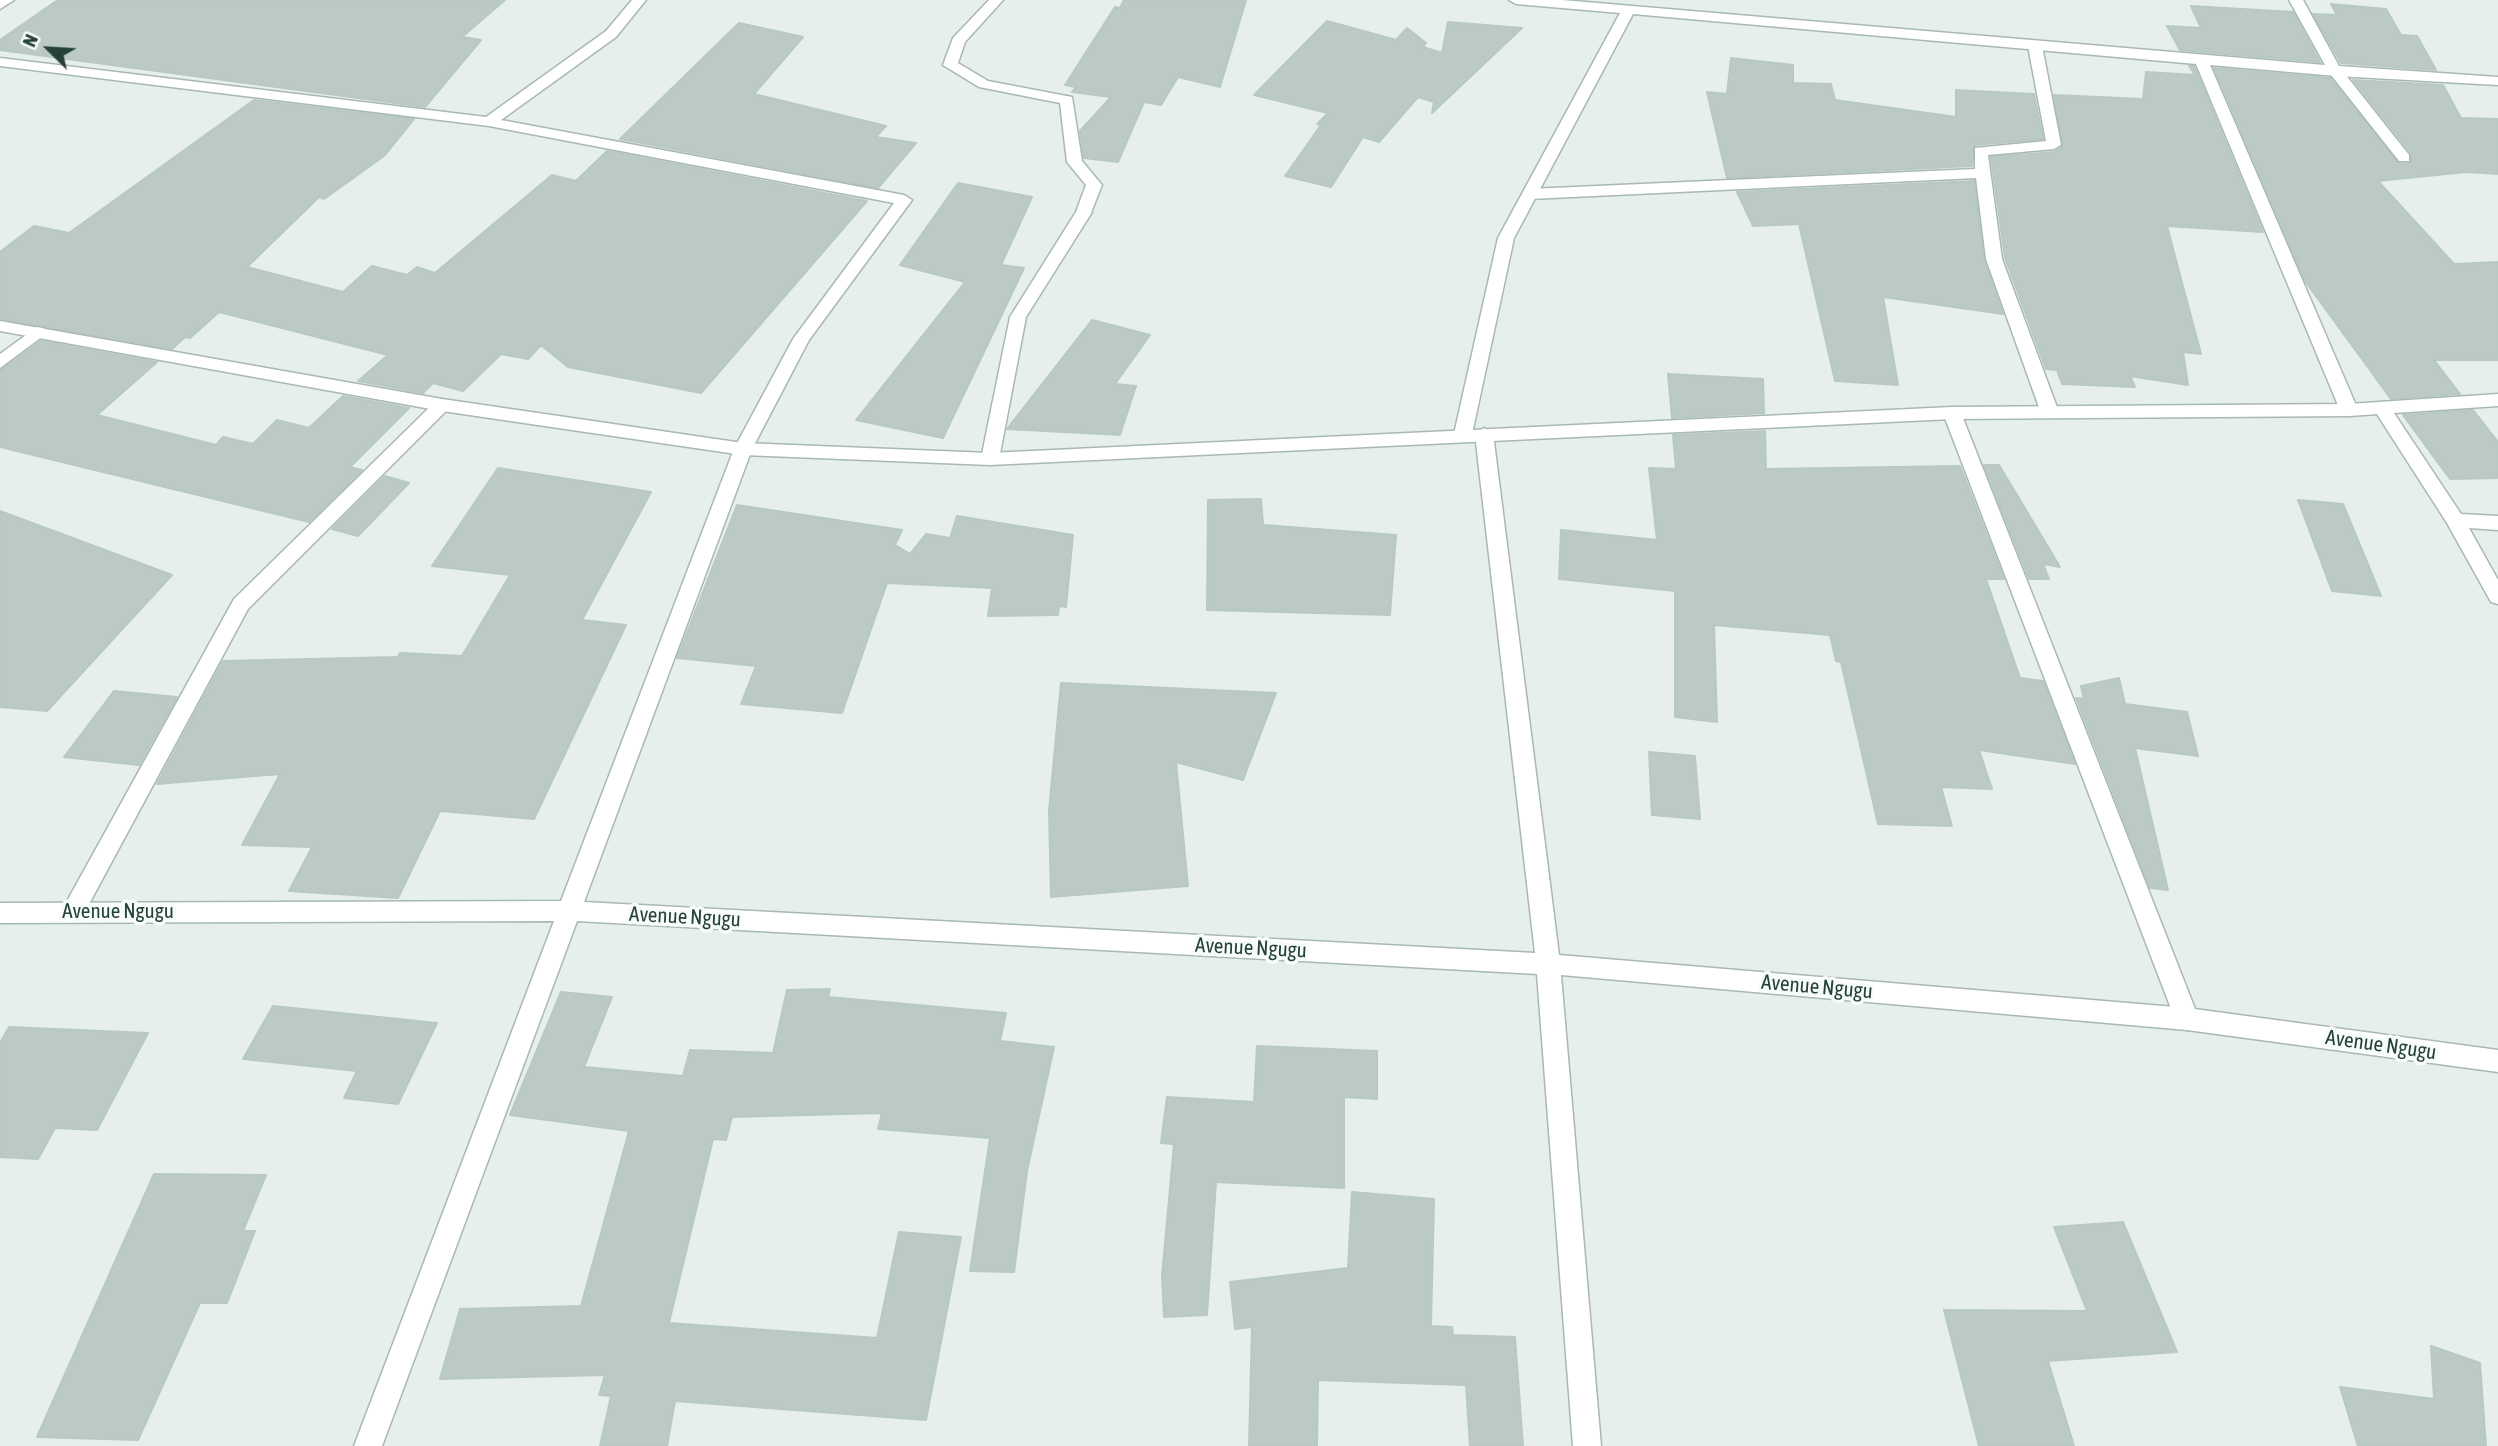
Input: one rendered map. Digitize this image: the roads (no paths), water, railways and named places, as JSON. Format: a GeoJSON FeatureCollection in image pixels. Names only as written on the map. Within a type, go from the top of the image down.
{"type":"FeatureCollection","features":[{"type":"Feature","properties":{"kind":"street"},"geometry":{"type":"LineString","coordinates":[[0,5],[7,0]]}},
{"type":"Feature","properties":{"kind":"street"},"geometry":{"type":"LineString","coordinates":[[489,122],[611,34],[639,0]]}},
{"type":"Feature","properties":{"kind":"street"},"geometry":{"type":"LineString","coordinates":[[990,459],[1018,317],[1084,212],[1094,185],[1075,162],[1067,100],[984,84],[950,65],[958,41],[996,0]]}},
{"type":"Feature","properties":{"kind":"street"},"geometry":{"type":"LineString","coordinates":[[1516,0],[2336,72],[2498,81]]}},
{"type":"Feature","properties":{"kind":"street"},"geometry":{"type":"LineString","coordinates":[[2296,0],[2336,72],[2404,158]]}},
{"type":"Feature","properties":{"kind":"street"},"geometry":{"type":"LineString","coordinates":[[1587,1446],[1548,964],[1473,434],[1506,238],[1628,10]]}},
{"type":"Feature","properties":{"kind":"street"},"geometry":{"type":"LineString","coordinates":[[2035,46],[2054,145],[1980,151],[1994,258],[2049,410]]}},
{"type":"Feature","properties":{"kind":"street"},"geometry":{"type":"LineString","coordinates":[[2201,60],[2349,410]]}},
{"type":"Feature","properties":{"kind":"street"},"geometry":{"type":"LineString","coordinates":[[0,62],[489,122],[904,200],[801,339],[743,449],[368,1446]]}},
{"type":"Feature","properties":{"kind":"street"},"geometry":{"type":"LineString","coordinates":[[1530,194],[1983,173]]}},
{"type":"Feature","properties":{"kind":"street"},"geometry":{"type":"LineString","coordinates":[[0,326],[442,405],[743,449],[990,459],[1952,413],[2049,410],[2349,410],[2498,400]]}},
{"type":"Feature","properties":{"kind":"street"},"geometry":{"type":"LineString","coordinates":[[0,363],[37,331]]}},
{"type":"Feature","properties":{"kind":"street"},"geometry":{"type":"LineString","coordinates":[[74,910],[241,604],[442,405]]}},
{"type":"Feature","properties":{"kind":"street"},"geometry":{"type":"LineString","coordinates":[[2382,408],[2455,520],[2498,597]]}},
{"type":"Feature","properties":{"kind":"street"},"geometry":{"type":"LineString","coordinates":[[1952,413],[2187,1019]]}},
{"type":"Feature","properties":{"kind":"street"},"geometry":{"type":"LineString","coordinates":[[2455,520],[2498,523]]}},
{"type":"Feature","properties":{"kind":"street","name":"Avenue Ngugu"},"geometry":{"type":"LineString","coordinates":[[0,913],[74,910],[569,911],[1548,964],[2187,1019],[2498,1061]]}}]}
